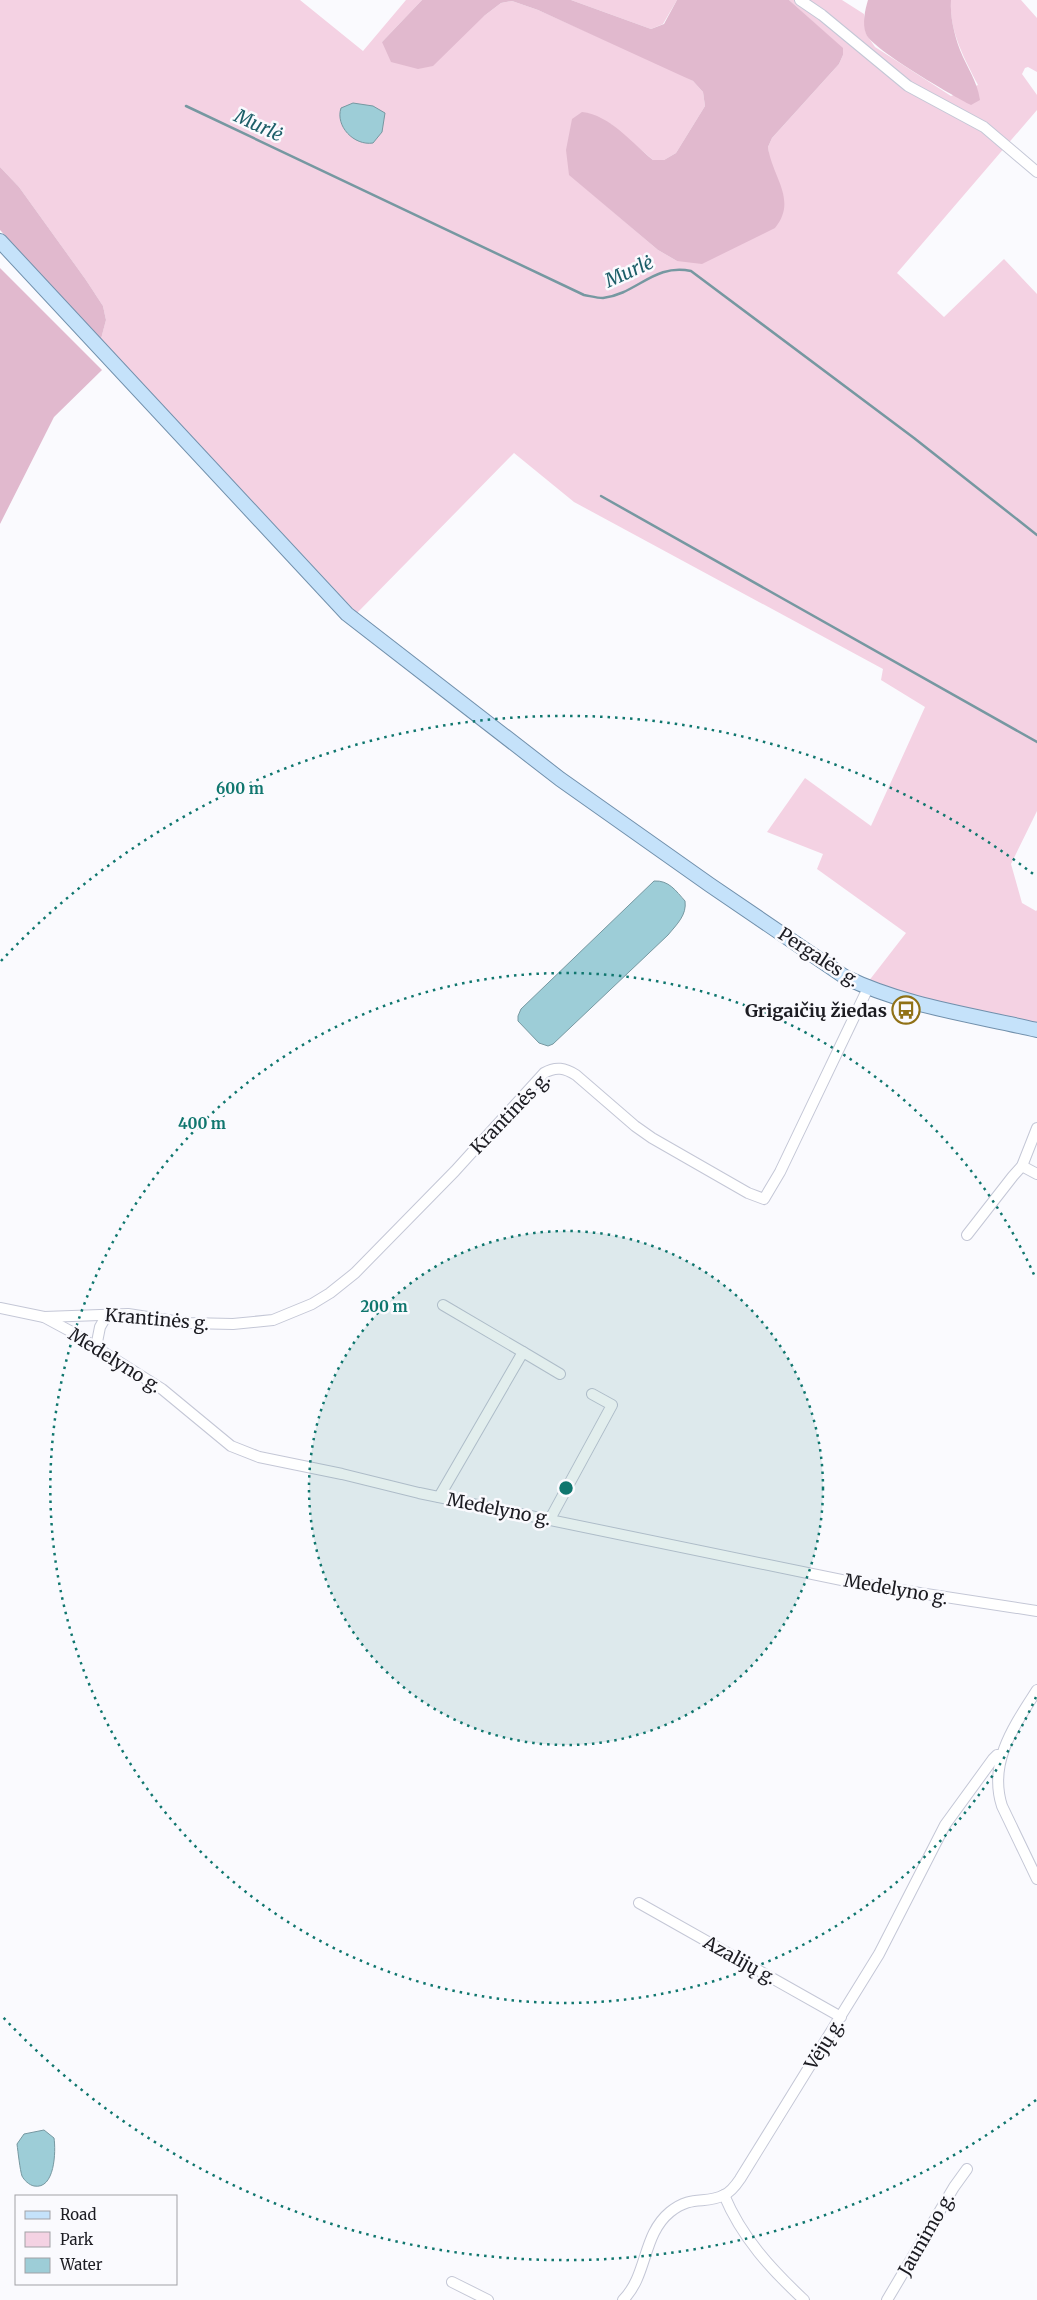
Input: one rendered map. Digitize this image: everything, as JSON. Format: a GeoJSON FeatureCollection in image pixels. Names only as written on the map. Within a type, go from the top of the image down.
{"type":"FeatureCollection","features":[{"type":"Feature","properties":{"kind":"main road","name":"Pergalės g."},"geometry":{"type":"LineString","coordinates":[[0,241],[347,614],[560,779],[824,964],[868,988],[906,1000],[1037,1030]]}},
{"type":"Feature","properties":{"kind":"street"},"geometry":{"type":"LineString","coordinates":[[800,0],[829,20],[908,86],[984,127],[1037,172]]}},
{"type":"Feature","properties":{"kind":"street","name":"Krantinės g."},"geometry":{"type":"LineString","coordinates":[[44,1317],[108,1313],[128,1314],[187,1323],[233,1324],[272,1320],[312,1304],[330,1293],[355,1273],[455,1171],[544,1073],[554,1068],[567,1070],[576,1075],[635,1126],[656,1141],[748,1193],[764,1199],[780,1172],[868,988]]}},
{"type":"Feature","properties":{"kind":"street"},"geometry":{"type":"LineString","coordinates":[[967,1236],[1022,1166],[1037,1128]]}},
{"type":"Feature","properties":{"kind":"street"},"geometry":{"type":"LineString","coordinates":[[1022,1166],[1037,1174]]}},
{"type":"Feature","properties":{"kind":"street"},"geometry":{"type":"LineString","coordinates":[[443,1305],[560,1374]]}},
{"type":"Feature","properties":{"kind":"street","name":"Medelyno g."},"geometry":{"type":"LineString","coordinates":[[0,1308],[44,1317],[162,1389],[231,1446],[259,1457],[440,1497],[861,1584],[1037,1611]]}},
{"type":"Feature","properties":{"kind":"street"},"geometry":{"type":"LineString","coordinates":[[96,1347],[100,1327],[108,1313]]}},
{"type":"Feature","properties":{"kind":"street"},"geometry":{"type":"LineString","coordinates":[[440,1497],[523,1352]]}},
{"type":"Feature","properties":{"kind":"street"},"geometry":{"type":"LineString","coordinates":[[550,1519],[612,1405],[592,1394]]}},
{"type":"Feature","properties":{"kind":"street"},"geometry":{"type":"LineString","coordinates":[[1037,1690],[1012,1728],[1001,1755],[998,1793],[1037,1879]]}},
{"type":"Feature","properties":{"kind":"street","name":"Vėjų g."},"geometry":{"type":"LineString","coordinates":[[724,2195],[740,2179],[879,1954],[945,1825],[984,1770],[997,1755],[1001,1755]]}},
{"type":"Feature","properties":{"kind":"street","name":"Azalijų g."},"geometry":{"type":"LineString","coordinates":[[639,1903],[841,2017]]}},
{"type":"Feature","properties":{"kind":"street","name":"Jaunimo g."},"geometry":{"type":"LineString","coordinates":[[887,2300],[954,2187],[967,2169]]}},
{"type":"Feature","properties":{"kind":"street"},"geometry":{"type":"LineString","coordinates":[[623,2300],[635,2286],[651,2236],[658,2224],[682,2204],[724,2195],[732,2212],[758,2252],[804,2300]]}},
{"type":"Feature","properties":{"kind":"street"},"geometry":{"type":"LineString","coordinates":[[452,2282],[488,2300]]}},
{"type":"Feature","properties":{"kind":"green space"},"geometry":{"type":"Polygon","coordinates":[[[0,0],[300,0],[363,51],[406,0],[422,0],[382,42],[484,16],[501,3],[512,1],[538,10],[672,70],[693,81],[703,92],[705,106],[676,153],[664,160],[653,160],[611,124],[570,175],[658,250],[677,261],[769,155],[768,147],[772,138],[839,64],[843,55],[842,48],[789,0],[842,0],[864,14],[866,34],[875,47],[951,96],[978,85],[955,33],[952,23],[951,0],[1021,0],[1037,18],[1037,72],[1028,67],[1025,68],[1022,74],[1037,95],[1037,110],[897,273],[944,317],[1004,259],[1037,294],[1037,811],[1011,864],[1022,903],[1037,910],[1037,1025],[902,994],[868,982],[906,933],[817,869],[823,854],[767,832],[805,778],[871,826],[925,707],[881,680],[883,669],[574,502],[514,453],[357,613],[101,339],[106,320],[103,306],[19,187],[0,167],[0,0]]]}},
{"type":"Feature","properties":{"kind":"green space"},"geometry":{"type":"Polygon","coordinates":[[[571,0],[677,0],[663,24],[651,29],[571,0]]]}},
{"type":"Feature","properties":{"kind":"shaded area"},"geometry":{"type":"Polygon","coordinates":[[[422,0],[571,0],[651,29],[664,24],[677,0],[789,0],[843,48],[843,55],[839,64],[772,138],[768,147],[784,198],[781,218],[775,228],[702,264],[677,261],[658,250],[569,175],[566,150],[572,119],[582,112],[602,118],[611,124],[653,160],[664,160],[676,153],[705,106],[703,92],[693,81],[538,10],[512,1],[501,3],[484,16],[433,66],[418,69],[391,62],[382,42],[422,0]]]}},
{"type":"Feature","properties":{"kind":"shaded area"},"geometry":{"type":"Polygon","coordinates":[[[868,0],[951,0],[956,38],[977,86],[980,100],[971,105],[914,72],[871,41],[866,34],[864,25],[868,0]]]}},
{"type":"Feature","properties":{"kind":"shaded area"},"geometry":{"type":"Polygon","coordinates":[[[0,167],[19,187],[103,306],[106,320],[101,339],[0,230],[0,167]]]}},
{"type":"Feature","properties":{"kind":"shaded area"},"geometry":{"type":"Polygon","coordinates":[[[0,268],[102,370],[54,417],[0,524],[0,268]]]}},
{"type":"Feature","properties":{"kind":"water"},"geometry":{"type":"Polygon","coordinates":[[[353,103],[373,106],[385,113],[382,132],[373,143],[366,143],[353,138],[343,128],[340,115],[341,108],[353,103]]]}},
{"type":"Feature","properties":{"kind":"water"},"geometry":{"type":"Polygon","coordinates":[[[654,881],[668,884],[685,901],[683,915],[678,923],[668,935],[553,1044],[548,1046],[539,1043],[518,1021],[521,1009],[654,881]]]}},
{"type":"Feature","properties":{"kind":"water"},"geometry":{"type":"Polygon","coordinates":[[[44,2130],[54,2138],[53,2168],[46,2182],[41,2186],[34,2186],[30,2185],[22,2176],[17,2144],[24,2134],[44,2130]]]}},
{"type":"Feature","properties":{"kind":"waterway","name":"Murlė"},"geometry":{"type":"LineString","coordinates":[[186,106],[584,295],[603,298],[626,291],[666,271],[691,271],[914,438],[1037,535]]}},
{"type":"Feature","properties":{"kind":"waterway"},"geometry":{"type":"LineString","coordinates":[[601,496],[1037,742]]}},
{"type":"Feature","properties":{"kind":"place","name":"Grigaičių žiedas"},"geometry":{"type":"Point","coordinates":[906,1010]}}]}
